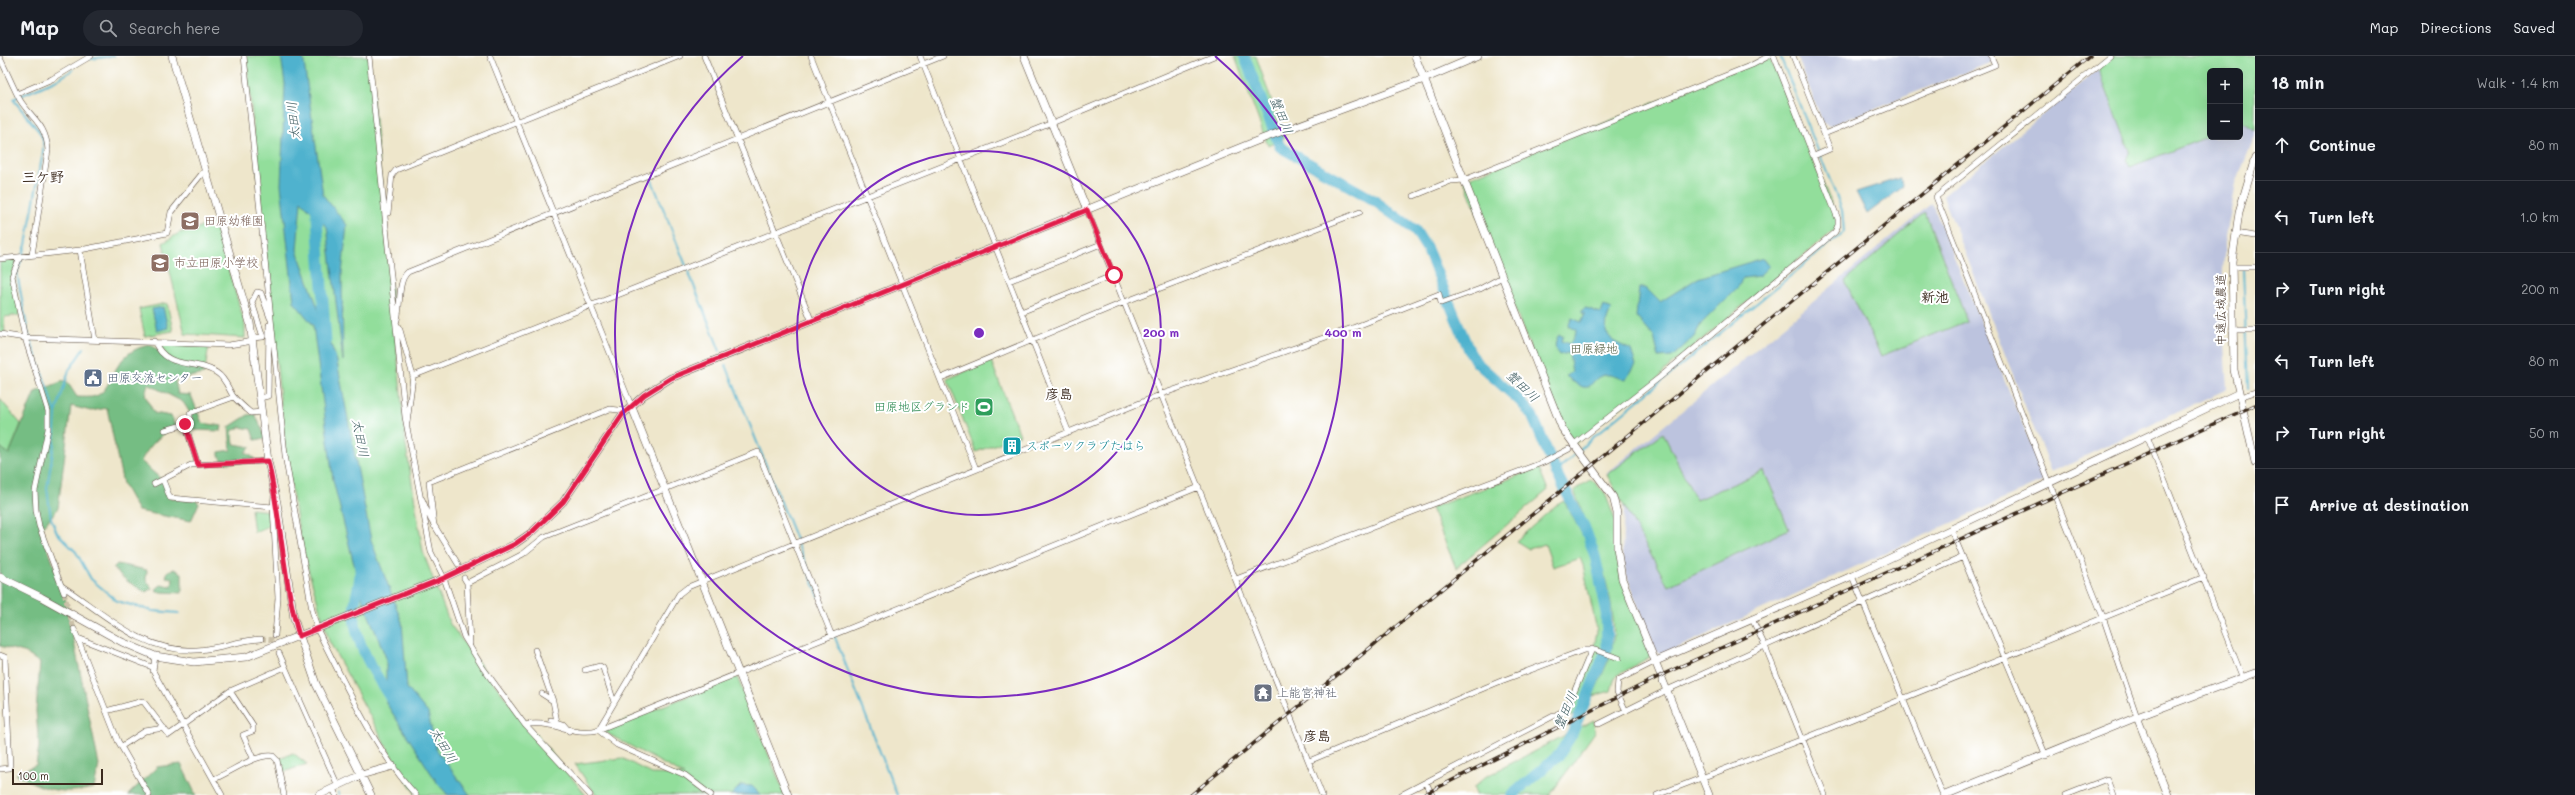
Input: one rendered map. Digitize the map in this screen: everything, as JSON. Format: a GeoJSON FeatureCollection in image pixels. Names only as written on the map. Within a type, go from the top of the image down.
{"type":"FeatureCollection","features":[{"type":"Feature","properties":{"kind":"street"},"geometry":{"type":"LineString","coordinates":[[17,94],[52,79],[91,56]]}},
{"type":"Feature","properties":{"kind":"street"},"geometry":{"type":"LineString","coordinates":[[172,56],[253,340],[268,461],[275,492],[287,586],[299,636],[316,684],[371,795]]}},
{"type":"Feature","properties":{"kind":"street"},"geometry":{"type":"LineString","coordinates":[[244,56],[290,492],[317,629],[371,731],[393,766],[416,795]]}},
{"type":"Feature","properties":{"kind":"street"},"geometry":{"type":"LineString","coordinates":[[369,56],[406,425],[416,485],[431,552],[444,578],[457,620],[483,668],[525,725],[590,795]]}},
{"type":"Feature","properties":{"kind":"street"},"geometry":{"type":"LineString","coordinates":[[490,56],[518,122],[589,305],[665,488],[788,795]]}},
{"type":"Feature","properties":{"kind":"street"},"geometry":{"type":"LineString","coordinates":[[386,222],[393,172],[680,56]]}},
{"type":"Feature","properties":{"kind":"street"},"geometry":{"type":"LineString","coordinates":[[704,56],[812,322]]}},
{"type":"Feature","properties":{"kind":"street"},"geometry":{"type":"LineString","coordinates":[[811,56],[902,286],[941,378],[976,469]]}},
{"type":"Feature","properties":{"kind":"street"},"geometry":{"type":"LineString","coordinates":[[920,56],[1069,433]]}},
{"type":"Feature","properties":{"kind":"street"},"geometry":{"type":"LineString","coordinates":[[396,323],[400,315],[402,281],[408,272],[553,212],[738,140],[943,56]]}},
{"type":"Feature","properties":{"kind":"street"},"geometry":{"type":"LineString","coordinates":[[1024,56],[1126,303],[1322,795]]}},
{"type":"Feature","properties":{"kind":"street"},"geometry":{"type":"LineString","coordinates":[[413,376],[960,158],[1052,123],[1214,56]]}},
{"type":"Feature","properties":{"kind":"street"},"geometry":{"type":"LineString","coordinates":[[1415,56],[1554,410],[1571,447],[1585,459],[1613,497],[1617,513],[1617,548],[1622,579],[1709,795]]}},
{"type":"Feature","properties":{"kind":"street"},"geometry":{"type":"LineString","coordinates":[[0,577],[41,597],[122,642],[155,656],[194,662],[220,661],[246,656],[435,582],[515,544],[548,518],[578,484],[604,439],[631,405],[671,378],[902,286],[1264,138],[1424,79],[1478,56]]}},
{"type":"Feature","properties":{"kind":"street"},"geometry":{"type":"LineString","coordinates":[[1414,196],[1451,181],[1464,180],[1752,65],[1769,56]]}},
{"type":"Feature","properties":{"kind":"street"},"geometry":{"type":"LineString","coordinates":[[1236,579],[1544,462],[1571,447],[1660,377],[1835,232],[1838,225],[1838,219],[1774,56]]}},
{"type":"Feature","properties":{"kind":"street"},"geometry":{"type":"LineString","coordinates":[[1793,56],[1830,149],[1814,156]]}},
{"type":"Feature","properties":{"kind":"street"},"geometry":{"type":"LineString","coordinates":[[1824,134],[1995,66],[1991,56]]}},
{"type":"Feature","properties":{"kind":"street"},"geometry":{"type":"LineString","coordinates":[[2110,56],[1936,197],[2103,617],[2136,717],[2168,795]]}},
{"type":"Feature","properties":{"kind":"street"},"geometry":{"type":"LineString","coordinates":[[0,58],[17,94],[45,132],[47,140],[48,150],[32,255]]}},
{"type":"Feature","properties":{"kind":"street","name":"中遠広域農道"},"geometry":{"type":"LineString","coordinates":[[2255,158],[2253,171],[2235,233],[2232,267],[2233,355],[2239,395],[2255,462]]}},
{"type":"Feature","properties":{"kind":"street"},"geometry":{"type":"LineString","coordinates":[[0,259],[80,250],[166,233],[171,212],[205,170]]}},
{"type":"Feature","properties":{"kind":"street"},"geometry":{"type":"LineString","coordinates":[[941,378],[1126,303],[1132,299],[1360,212]]}},
{"type":"Feature","properties":{"kind":"street"},"geometry":{"type":"LineString","coordinates":[[2235,233],[2255,236]]}},
{"type":"Feature","properties":{"kind":"street"},"geometry":{"type":"LineString","coordinates":[[1009,281],[1102,244]]}},
{"type":"Feature","properties":{"kind":"street"},"geometry":{"type":"LineString","coordinates":[[80,250],[95,340]]}},
{"type":"Feature","properties":{"kind":"street"},"geometry":{"type":"LineString","coordinates":[[20,257],[12,276],[26,338],[48,411],[48,429],[35,491],[36,510],[39,526],[64,593]]}},
{"type":"Feature","properties":{"kind":"street"},"geometry":{"type":"LineString","coordinates":[[2232,267],[2255,267]]}},
{"type":"Feature","properties":{"kind":"street"},"geometry":{"type":"LineString","coordinates":[[1021,312],[1114,275]]}},
{"type":"Feature","properties":{"kind":"street"},"geometry":{"type":"LineString","coordinates":[[598,730],[679,594],[702,580],[797,543],[1162,394],[1355,327],[1439,294],[1441,303],[1458,298],[1502,277]]}},
{"type":"Feature","properties":{"kind":"street"},"geometry":{"type":"LineString","coordinates":[[0,334],[26,338],[154,341],[229,345],[263,337],[252,302],[257,292],[261,293],[271,319],[268,341],[268,396],[260,398]]}},
{"type":"Feature","properties":{"kind":"street"},"geometry":{"type":"LineString","coordinates":[[396,323],[400,330],[413,376],[406,425]]}},
{"type":"Feature","properties":{"kind":"street"},"geometry":{"type":"LineString","coordinates":[[2232,330],[2255,330]]}},
{"type":"Feature","properties":{"kind":"street"},"geometry":{"type":"LineString","coordinates":[[154,341],[166,357],[175,363],[193,364],[216,372],[222,376],[234,397],[251,414],[262,412]]}},
{"type":"Feature","properties":{"kind":"street"},"geometry":{"type":"LineString","coordinates":[[1626,711],[1617,692],[1618,680],[1752,619],[1852,576],[2049,484],[2147,436],[2239,395],[2255,392]]}},
{"type":"Feature","properties":{"kind":"street"},"geometry":{"type":"LineString","coordinates":[[165,430],[190,423],[190,413],[234,397]]}},
{"type":"Feature","properties":{"kind":"street"},"geometry":{"type":"LineString","coordinates":[[434,526],[429,482],[610,409],[626,411]]}},
{"type":"Feature","properties":{"kind":"street"},"geometry":{"type":"LineString","coordinates":[[185,424],[198,465]]}},
{"type":"Feature","properties":{"kind":"street"},"geometry":{"type":"LineString","coordinates":[[2147,436],[2242,676]]}},
{"type":"Feature","properties":{"kind":"street"},"geometry":{"type":"LineString","coordinates":[[470,645],[466,580],[523,554],[544,537],[758,452],[797,543],[833,635]]}},
{"type":"Feature","properties":{"kind":"street"},"geometry":{"type":"LineString","coordinates":[[154,484],[191,465],[268,461]]}},
{"type":"Feature","properties":{"kind":"street"},"geometry":{"type":"LineString","coordinates":[[163,480],[170,498],[273,507]]}},
{"type":"Feature","properties":{"kind":"street"},"geometry":{"type":"LineString","coordinates":[[416,485],[434,526],[458,564]]}},
{"type":"Feature","properties":{"kind":"street"},"geometry":{"type":"LineString","coordinates":[[525,725],[533,723],[569,731],[588,732],[598,730],[1199,487]]}},
{"type":"Feature","properties":{"kind":"street"},"geometry":{"type":"LineString","coordinates":[[275,492],[273,507],[278,598],[275,635]]}},
{"type":"Feature","properties":{"kind":"street"},"geometry":{"type":"LineString","coordinates":[[1950,529],[2046,756]]}},
{"type":"Feature","properties":{"kind":"street"},"geometry":{"type":"LineString","coordinates":[[1599,724],[1667,690],[1864,600],[1963,557]]}},
{"type":"Feature","properties":{"kind":"street"},"geometry":{"type":"LineString","coordinates":[[1852,576],[1864,600],[1944,795],[2046,756],[2136,717],[2242,676],[2255,673]]}},
{"type":"Feature","properties":{"kind":"street"},"geometry":{"type":"LineString","coordinates":[[1657,795],[1803,739],[1903,697],[2204,577]]}},
{"type":"Feature","properties":{"kind":"street"},"geometry":{"type":"LineString","coordinates":[[62,586],[108,621],[139,639],[166,648],[197,650],[237,641],[261,639]]}},
{"type":"Feature","properties":{"kind":"street"},"geometry":{"type":"LineString","coordinates":[[1752,619],[1765,646],[1825,795]]}},
{"type":"Feature","properties":{"kind":"street"},"geometry":{"type":"LineString","coordinates":[[74,629],[106,711],[122,746],[150,795]]}},
{"type":"Feature","properties":{"kind":"street"},"geometry":{"type":"LineString","coordinates":[[78,638],[152,667],[222,795]]}},
{"type":"Feature","properties":{"kind":"street"},"geometry":{"type":"LineString","coordinates":[[535,650],[553,701],[557,722]]}},
{"type":"Feature","properties":{"kind":"street"},"geometry":{"type":"LineString","coordinates":[[1309,761],[1501,681],[1593,650],[1618,658]]}},
{"type":"Feature","properties":{"kind":"street"},"geometry":{"type":"LineString","coordinates":[[1402,795],[1567,709],[1593,650]]}},
{"type":"Feature","properties":{"kind":"street"},"geometry":{"type":"LineString","coordinates":[[279,653],[336,790]]}},
{"type":"Feature","properties":{"kind":"street"},"geometry":{"type":"LineString","coordinates":[[0,655],[5,657],[10,768],[0,768]]}},
{"type":"Feature","properties":{"kind":"street"},"geometry":{"type":"LineString","coordinates":[[152,667],[155,656]]}},
{"type":"Feature","properties":{"kind":"street"},"geometry":{"type":"LineString","coordinates":[[585,670],[600,666],[603,668],[614,702]]}},
{"type":"Feature","properties":{"kind":"street"},"geometry":{"type":"LineString","coordinates":[[106,711],[143,701],[169,735],[230,692],[285,667]]}},
{"type":"Feature","properties":{"kind":"street"},"geometry":{"type":"LineString","coordinates":[[230,692],[253,726],[253,731],[243,735],[253,758]]}},
{"type":"Feature","properties":{"kind":"street"},"geometry":{"type":"LineString","coordinates":[[542,694],[553,701]]}},
{"type":"Feature","properties":{"kind":"street"},"geometry":{"type":"LineString","coordinates":[[551,720],[557,722],[569,731]]}},
{"type":"Feature","properties":{"kind":"street"},"geometry":{"type":"LineString","coordinates":[[122,746],[145,730],[164,728]]}},
{"type":"Feature","properties":{"kind":"street"},"geometry":{"type":"LineString","coordinates":[[598,730],[617,745],[685,775],[711,795]]}},
{"type":"Feature","properties":{"kind":"street"},"geometry":{"type":"LineString","coordinates":[[214,779],[237,769],[253,758],[267,756],[277,760],[284,795]]}},
{"type":"Feature","properties":{"kind":"street"},"geometry":{"type":"LineString","coordinates":[[319,795],[336,790],[361,775],[393,766]]}},
{"type":"Feature","properties":{"kind":"street"},"geometry":{"type":"LineString","coordinates":[[2066,795],[2107,779],[2113,795]]}},
{"type":"Feature","properties":{"kind":"street"},"geometry":{"type":"LineString","coordinates":[[1426,782],[1432,795]]}},
{"type":"Feature","properties":{"kind":"shaded area"},"geometry":{"type":"Polygon","coordinates":[[[1797,56],[1989,56],[1992,62],[1830,126],[1823,123],[1797,56]]]}},
{"type":"Feature","properties":{"kind":"shaded area"},"geometry":{"type":"Polygon","coordinates":[[[2114,56],[2255,56],[2255,135],[2236,183],[2225,242],[2221,299],[2227,389],[2051,472],[1943,196],[2114,56]]]}},
{"type":"Feature","properties":{"kind":"shaded area"},"geometry":{"type":"Polygon","coordinates":[[[1932,203],[2044,476],[2043,481],[1664,654],[1655,651],[1626,574],[1622,555],[1624,511],[1621,497],[1606,474],[1932,203]]]}},
{"type":"Feature","properties":{"kind":"green space"},"geometry":{"type":"Polygon","coordinates":[[[246,56],[369,56],[406,446],[423,552],[450,624],[500,691],[586,795],[416,795],[394,760],[329,641],[302,548],[286,458],[246,56]]]}},
{"type":"Feature","properties":{"kind":"green space"},"geometry":{"type":"Polygon","coordinates":[[[1235,56],[1256,56],[1284,138],[1268,146],[1235,56]]]}},
{"type":"Feature","properties":{"kind":"green space","name":"田原緑地"},"geometry":{"type":"Polygon","coordinates":[[[1769,56],[1838,219],[1837,228],[1666,369],[1660,377],[1573,445],[1562,428],[1464,180],[1769,56]]]}},
{"type":"Feature","properties":{"kind":"green space"},"geometry":{"type":"Polygon","coordinates":[[[2111,56],[2255,56],[2255,130],[2243,123],[2243,68],[2207,68],[2207,137],[2130,167],[2126,160],[2130,151],[2097,66],[2111,56]]]}},
{"type":"Feature","properties":{"kind":"green space"},"geometry":{"type":"Polygon","coordinates":[[[1925,212],[1967,321],[1881,356],[1845,281],[1925,212]]]}},
{"type":"Feature","properties":{"kind":"green space"},"geometry":{"type":"Polygon","coordinates":[[[214,223],[245,324],[245,338],[185,334],[163,243],[179,233],[214,223]]]}},
{"type":"Feature","properties":{"kind":"green space"},"geometry":{"type":"Polygon","coordinates":[[[18,259],[13,273],[20,315],[4,317],[5,334],[0,334],[0,260],[18,259]]]}},
{"type":"Feature","properties":{"kind":"green space"},"geometry":{"type":"Polygon","coordinates":[[[167,303],[173,331],[145,336],[139,309],[167,303]]]}},
{"type":"Feature","properties":{"kind":"green space"},"geometry":{"type":"Polygon","coordinates":[[[151,345],[174,362],[202,368],[204,374],[175,380],[178,394],[191,395],[202,423],[222,426],[221,431],[189,430],[185,424],[190,423],[190,413],[183,402],[148,384],[145,395],[154,413],[171,416],[175,426],[165,432],[156,441],[141,461],[163,481],[170,498],[195,500],[199,503],[191,521],[138,511],[123,484],[107,408],[91,411],[71,406],[58,508],[41,530],[64,593],[99,765],[94,788],[72,791],[54,790],[36,784],[16,774],[36,765],[39,746],[36,711],[40,663],[24,652],[0,646],[0,447],[9,454],[35,392],[66,380],[77,397],[96,396],[107,386],[121,361],[128,354],[138,348],[151,345]]]}},
{"type":"Feature","properties":{"kind":"green space"},"geometry":{"type":"Polygon","coordinates":[[[159,345],[209,346],[205,369],[170,360],[159,345]]]}},
{"type":"Feature","properties":{"kind":"green space","name":"田原地区グランド"},"geometry":{"type":"Polygon","coordinates":[[[991,361],[1020,435],[976,452],[947,379],[991,361]]]}},
{"type":"Feature","properties":{"kind":"green space"},"geometry":{"type":"Polygon","coordinates":[[[0,399],[21,424],[9,454],[0,447],[0,399]]]}},
{"type":"Feature","properties":{"kind":"green space"},"geometry":{"type":"Polygon","coordinates":[[[255,414],[266,438],[255,440],[251,429],[240,427],[232,431],[234,444],[251,447],[245,452],[254,458],[253,462],[225,463],[219,456],[219,452],[231,450],[229,427],[248,415],[255,414]]]}},
{"type":"Feature","properties":{"kind":"green space"},"geometry":{"type":"Polygon","coordinates":[[[1663,433],[1696,500],[1764,471],[1789,529],[1668,586],[1607,475],[1663,433]]]}},
{"type":"Feature","properties":{"kind":"green space"},"geometry":{"type":"Polygon","coordinates":[[[1539,468],[1548,490],[1456,568],[1431,508],[1539,468]]]}},
{"type":"Feature","properties":{"kind":"green space"},"geometry":{"type":"Polygon","coordinates":[[[1591,479],[1605,493],[1617,525],[1621,574],[1653,655],[1615,677],[1611,691],[1593,696],[1612,649],[1613,625],[1607,586],[1601,565],[1595,545],[1574,491],[1591,479]]]}},
{"type":"Feature","properties":{"kind":"green space"},"geometry":{"type":"Polygon","coordinates":[[[1564,501],[1588,545],[1603,609],[1605,637],[1602,652],[1589,683],[1576,713],[1571,716],[1568,711],[1593,653],[1597,631],[1583,565],[1580,558],[1553,567],[1545,544],[1529,549],[1516,541],[1555,506],[1564,501]]]}},
{"type":"Feature","properties":{"kind":"green space"},"geometry":{"type":"Polygon","coordinates":[[[251,509],[269,511],[269,526],[254,532],[251,509]]]}},
{"type":"Feature","properties":{"kind":"green space"},"geometry":{"type":"Polygon","coordinates":[[[117,564],[147,570],[146,579],[152,589],[145,592],[127,581],[113,568],[117,564]]]}},
{"type":"Feature","properties":{"kind":"green space"},"geometry":{"type":"Polygon","coordinates":[[[174,569],[182,573],[182,593],[160,592],[155,590],[161,585],[172,587],[173,578],[166,577],[168,571],[174,569]]]}},
{"type":"Feature","properties":{"kind":"green space"},"geometry":{"type":"Polygon","coordinates":[[[737,677],[785,795],[596,795],[575,764],[622,758],[652,774],[684,775],[601,730],[737,677]]]}},
{"type":"Feature","properties":{"kind":"green space"},"geometry":{"type":"Polygon","coordinates":[[[1594,720],[1595,732],[1550,795],[1475,795],[1474,787],[1485,777],[1594,720]]]}},
{"type":"Feature","properties":{"kind":"green space"},"geometry":{"type":"Polygon","coordinates":[[[293,753],[307,764],[281,773],[279,759],[293,753]]]}},
{"type":"Feature","properties":{"kind":"green space"},"geometry":{"type":"Polygon","coordinates":[[[181,764],[196,795],[128,795],[157,767],[181,764]]]}},
{"type":"Feature","properties":{"kind":"water"},"geometry":{"type":"Polygon","coordinates":[[[281,56],[303,56],[323,195],[347,225],[342,274],[343,361],[327,227],[301,201],[297,250],[337,361],[371,540],[402,622],[407,688],[428,713],[436,749],[470,795],[448,795],[438,784],[386,703],[386,658],[363,601],[333,480],[313,325],[294,302],[281,185],[285,84],[281,56]]]}},
{"type":"Feature","properties":{"kind":"water"},"geometry":{"type":"Polygon","coordinates":[[[1900,178],[1903,187],[1867,214],[1856,192],[1900,178]]]}},
{"type":"Feature","properties":{"kind":"water"},"geometry":{"type":"Polygon","coordinates":[[[1763,258],[1769,266],[1759,276],[1743,278],[1739,286],[1701,324],[1694,337],[1672,357],[1659,358],[1654,337],[1636,317],[1639,288],[1646,288],[1660,302],[1698,278],[1763,258]]]}},
{"type":"Feature","properties":{"kind":"water"},"geometry":{"type":"Polygon","coordinates":[[[1604,306],[1611,309],[1607,320],[1606,332],[1613,341],[1631,350],[1636,365],[1626,379],[1605,375],[1599,377],[1590,386],[1582,387],[1566,376],[1572,372],[1569,353],[1559,355],[1555,347],[1555,343],[1559,335],[1563,336],[1561,341],[1570,344],[1577,330],[1568,326],[1572,318],[1581,322],[1585,314],[1582,313],[1582,310],[1586,308],[1601,313],[1604,306]]]}},
{"type":"Feature","properties":{"kind":"water"},"geometry":{"type":"Polygon","coordinates":[[[163,307],[168,328],[157,331],[152,309],[163,307]]]}},
{"type":"Feature","properties":{"kind":"water"},"geometry":{"type":"Polygon","coordinates":[[[741,785],[752,786],[761,795],[731,795],[741,785]]]}},
{"type":"Feature","properties":{"kind":"waterway"},"geometry":{"type":"LineString","coordinates":[[90,59],[114,56]]}},
{"type":"Feature","properties":{"kind":"waterway","name":"蟹田川"},"geometry":{"type":"LineString","coordinates":[[1244,56],[1280,147],[1372,199],[1415,230],[1427,249],[1469,350],[1476,362],[1520,401],[1532,415],[1556,472],[1586,531],[1595,556],[1606,608],[1607,648],[1572,734],[1559,755],[1512,795]]}},
{"type":"Feature","properties":{"kind":"waterway"},"geometry":{"type":"LineString","coordinates":[[1556,472],[1592,438],[1844,232],[1842,210],[1780,56]]}},
{"type":"Feature","properties":{"kind":"waterway"},"geometry":{"type":"LineString","coordinates":[[56,413],[28,333],[17,273],[26,245],[43,152],[43,139],[38,130],[13,99],[55,81],[73,70]]}},
{"type":"Feature","properties":{"kind":"waterway"},"geometry":{"type":"LineString","coordinates":[[651,178],[720,351]]}},
{"type":"Feature","properties":{"kind":"waterway","name":"太田川"},"geometry":{"type":"LineString","coordinates":[[316,204],[326,342]]}},
{"type":"Feature","properties":{"kind":"waterway"},"geometry":{"type":"LineString","coordinates":[[2243,268],[2248,389]]}},
{"type":"Feature","properties":{"kind":"waterway"},"geometry":{"type":"LineString","coordinates":[[84,348],[69,370],[56,413],[54,444],[47,488],[51,518],[57,533],[76,552],[91,579],[117,601],[153,611],[179,613]]}},
{"type":"Feature","properties":{"kind":"waterway"},"geometry":{"type":"LineString","coordinates":[[726,365],[819,597]]}},
{"type":"Feature","properties":{"kind":"waterway","name":"太田川"},"geometry":{"type":"LineString","coordinates":[[360,570],[354,610],[356,627],[368,661],[393,702]]}},
{"type":"Feature","properties":{"kind":"waterway"},"geometry":{"type":"LineString","coordinates":[[834,635],[897,795]]}},
{"type":"Feature","properties":{"kind":"tunnel"},"geometry":{"type":"LineString","coordinates":[[64,593],[74,629]]}},
{"type":"Feature","properties":{"kind":"tunnel"},"geometry":{"type":"LineString","coordinates":[[261,639],[276,640]]}},
{"type":"Feature","properties":{"kind":"railway"},"geometry":{"type":"LineString","coordinates":[[1191,795],[2090,56]]}},
{"type":"Feature","properties":{"kind":"railway"},"geometry":{"type":"LineString","coordinates":[[1423,795],[1666,673],[2255,405]]}},
{"type":"Feature","properties":{"kind":"place","name":"田原幼稚園"},"geometry":{"type":"Point","coordinates":[190,221]}},
{"type":"Feature","properties":{"kind":"place","name":"市立田原小学校"},"geometry":{"type":"Point","coordinates":[160,263]}},
{"type":"Feature","properties":{"kind":"place","name":"田原交流センター"},"geometry":{"type":"Point","coordinates":[93,378]}},
{"type":"Feature","properties":{"kind":"place","name":"田原地区グランド"},"geometry":{"type":"Point","coordinates":[984,407]}},
{"type":"Feature","properties":{"kind":"place","name":"スポーツクラブたはら"},"geometry":{"type":"Point","coordinates":[1012,446]}},
{"type":"Feature","properties":{"kind":"place","name":"上能宮神社"},"geometry":{"type":"Point","coordinates":[1263,693]}},
{"type":"Feature","properties":{"kind":"district","name":"三ケ野"},"geometry":{"type":"Point","coordinates":[43,177]}},
{"type":"Feature","properties":{"kind":"district","name":"新池"},"geometry":{"type":"Point","coordinates":[1935,297]}},
{"type":"Feature","properties":{"kind":"district","name":"彦島"},"geometry":{"type":"Point","coordinates":[1059,394]}},
{"type":"Feature","properties":{"kind":"district","name":"彦島"},"geometry":{"type":"Point","coordinates":[1317,736]}},
{"type":"Feature","properties":{"kind":"route"},"geometry":{"type":"LineString","coordinates":[[185,424],[198,465],[268,461],[277,503],[287,586],[299,636],[444,578],[490,558],[515,544],[548,518],[563,502],[578,484],[604,439],[631,405],[671,378],[1087,210],[1114,275]]}}]}
